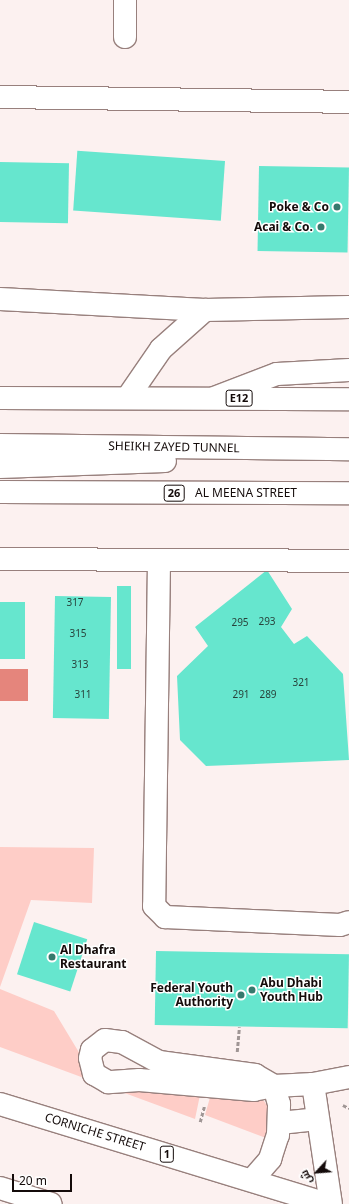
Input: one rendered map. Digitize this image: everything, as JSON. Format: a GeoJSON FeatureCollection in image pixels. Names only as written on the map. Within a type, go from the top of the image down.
{"type":"FeatureCollection","features":[{"type":"Feature","properties":{"kind":"main road"},"geometry":{"type":"LineString","coordinates":[[125,0],[125,37]]}},
{"type":"Feature","properties":{"kind":"main road"},"geometry":{"type":"LineString","coordinates":[[0,97],[349,102]]}},
{"type":"Feature","properties":{"kind":"main road"},"geometry":{"type":"LineString","coordinates":[[0,299],[205,310],[349,308]]}},
{"type":"Feature","properties":{"kind":"main road"},"geometry":{"type":"LineString","coordinates":[[128,397],[161,349],[205,310]]}},
{"type":"Feature","properties":{"kind":"main road"},"geometry":{"type":"LineString","coordinates":[[214,398],[278,374],[349,370]]}},
{"type":"Feature","properties":{"kind":"main road","name":"E12"},"geometry":{"type":"LineString","coordinates":[[0,398],[128,397],[349,399]]}},
{"type":"Feature","properties":{"kind":"main road","name":"SHEIKH ZAYED TUNNEL"},"geometry":{"type":"LineString","coordinates":[[0,445],[349,449]]}},
{"type":"Feature","properties":{"kind":"main road"},"geometry":{"type":"LineString","coordinates":[[0,467],[181,461],[220,448]]}},
{"type":"Feature","properties":{"kind":"main road","name":"AL MEENA STREET"},"geometry":{"type":"LineString","coordinates":[[0,492],[349,494]]}},
{"type":"Feature","properties":{"kind":"main road"},"geometry":{"type":"LineString","coordinates":[[0,559],[349,561]]}},
{"type":"Feature","properties":{"kind":"main road"},"geometry":{"type":"LineString","coordinates":[[159,561],[154,906],[165,917],[340,925],[349,922]]}},
{"type":"Feature","properties":{"kind":"main road"},"geometry":{"type":"LineString","coordinates":[[274,1086],[255,1075],[159,1062],[113,1040],[98,1044],[90,1058],[94,1074],[108,1082],[139,1080],[254,1090],[274,1086],[312,1084],[349,1077]]}},
{"type":"Feature","properties":{"kind":"main road"},"geometry":{"type":"LineString","coordinates":[[312,1084],[332,1204]]}},
{"type":"Feature","properties":{"kind":"main road"},"geometry":{"type":"LineString","coordinates":[[252,1180],[270,1159],[280,1123],[274,1086]]}},
{"type":"Feature","properties":{"kind":"main road","name":"CORNICHE STREET"},"geometry":{"type":"LineString","coordinates":[[2,1103],[327,1204]]}},
{"type":"Feature","properties":{"kind":"main road"},"geometry":{"type":"LineString","coordinates":[[280,1123],[317,1119]]}},
{"type":"Feature","properties":{"kind":"main road"},"geometry":{"type":"LineString","coordinates":[[0,1188],[51,1204]]}},
{"type":"Feature","properties":{"kind":"path"},"geometry":{"type":"LineString","coordinates":[[237,1056],[239,1027]]}},
{"type":"Feature","properties":{"kind":"path"},"geometry":{"type":"LineString","coordinates":[[343,1105],[349,1108]]}},
{"type":"Feature","properties":{"kind":"shaded area"},"geometry":{"type":"Polygon","coordinates":[[[0,669],[28,669],[28,701],[0,701],[0,669]]]}},
{"type":"Feature","properties":{"kind":"shaded area"},"geometry":{"type":"Polygon","coordinates":[[[0,847],[94,848],[92,903],[31,900],[0,987],[0,847]]]}},
{"type":"Feature","properties":{"kind":"shaded area"},"geometry":{"type":"Polygon","coordinates":[[[0,989],[54,1011],[89,1069],[200,1095],[195,1119],[0,1047],[0,989]]]}},
{"type":"Feature","properties":{"kind":"shaded area"},"geometry":{"type":"Polygon","coordinates":[[[211,1094],[257,1097],[264,1101],[272,1113],[266,1138],[205,1115],[211,1094]]]}},
{"type":"Feature","properties":{"kind":"building"},"geometry":{"type":"Polygon","coordinates":[[[77,151],[225,161],[221,221],[73,211],[77,151]]]}},
{"type":"Feature","properties":{"kind":"building"},"geometry":{"type":"Polygon","coordinates":[[[0,162],[69,163],[68,223],[0,222],[0,162]]]}},
{"type":"Feature","properties":{"kind":"building"},"geometry":{"type":"Polygon","coordinates":[[[259,166],[349,168],[348,253],[258,251],[259,166]]]}},
{"type":"Feature","properties":{"kind":"building"},"geometry":{"type":"Polygon","coordinates":[[[267,570],[292,609],[281,627],[294,644],[307,636],[343,674],[349,760],[206,766],[180,740],[177,676],[208,646],[195,627],[267,570]]]}},
{"type":"Feature","properties":{"kind":"building"},"geometry":{"type":"Polygon","coordinates":[[[117,586],[131,586],[131,669],[117,669],[117,586]]]}},
{"type":"Feature","properties":{"kind":"building"},"geometry":{"type":"Polygon","coordinates":[[[55,596],[111,597],[109,719],[53,718],[55,596]]]}},
{"type":"Feature","properties":{"kind":"building"},"geometry":{"type":"Polygon","coordinates":[[[0,602],[25,602],[25,659],[0,659],[0,602]]]}},
{"type":"Feature","properties":{"kind":"building","name":"Al Dhafra Restaurant"},"geometry":{"type":"Polygon","coordinates":[[[34,922],[87,939],[70,992],[17,974],[34,922]]]}},
{"type":"Feature","properties":{"kind":"building","name":"Abu Dhabi Youth Hub"},"geometry":{"type":"Polygon","coordinates":[[[156,951],[349,954],[348,1028],[155,1025],[156,951]]]}},
{"type":"Feature","properties":{"kind":"place","name":"Poke & Co"},"geometry":{"type":"Point","coordinates":[337,207]}},
{"type":"Feature","properties":{"kind":"place","name":"Acai & Co."},"geometry":{"type":"Point","coordinates":[321,227]}},
{"type":"Feature","properties":{"kind":"place","name":"Al Dhafra Restaurant"},"geometry":{"type":"Point","coordinates":[52,957]}},
{"type":"Feature","properties":{"kind":"place","name":"Abu Dhabi Youth Hub"},"geometry":{"type":"Point","coordinates":[252,990]}},
{"type":"Feature","properties":{"kind":"place","name":"Federal Youth Authority"},"geometry":{"type":"Point","coordinates":[241,995]}}]}
